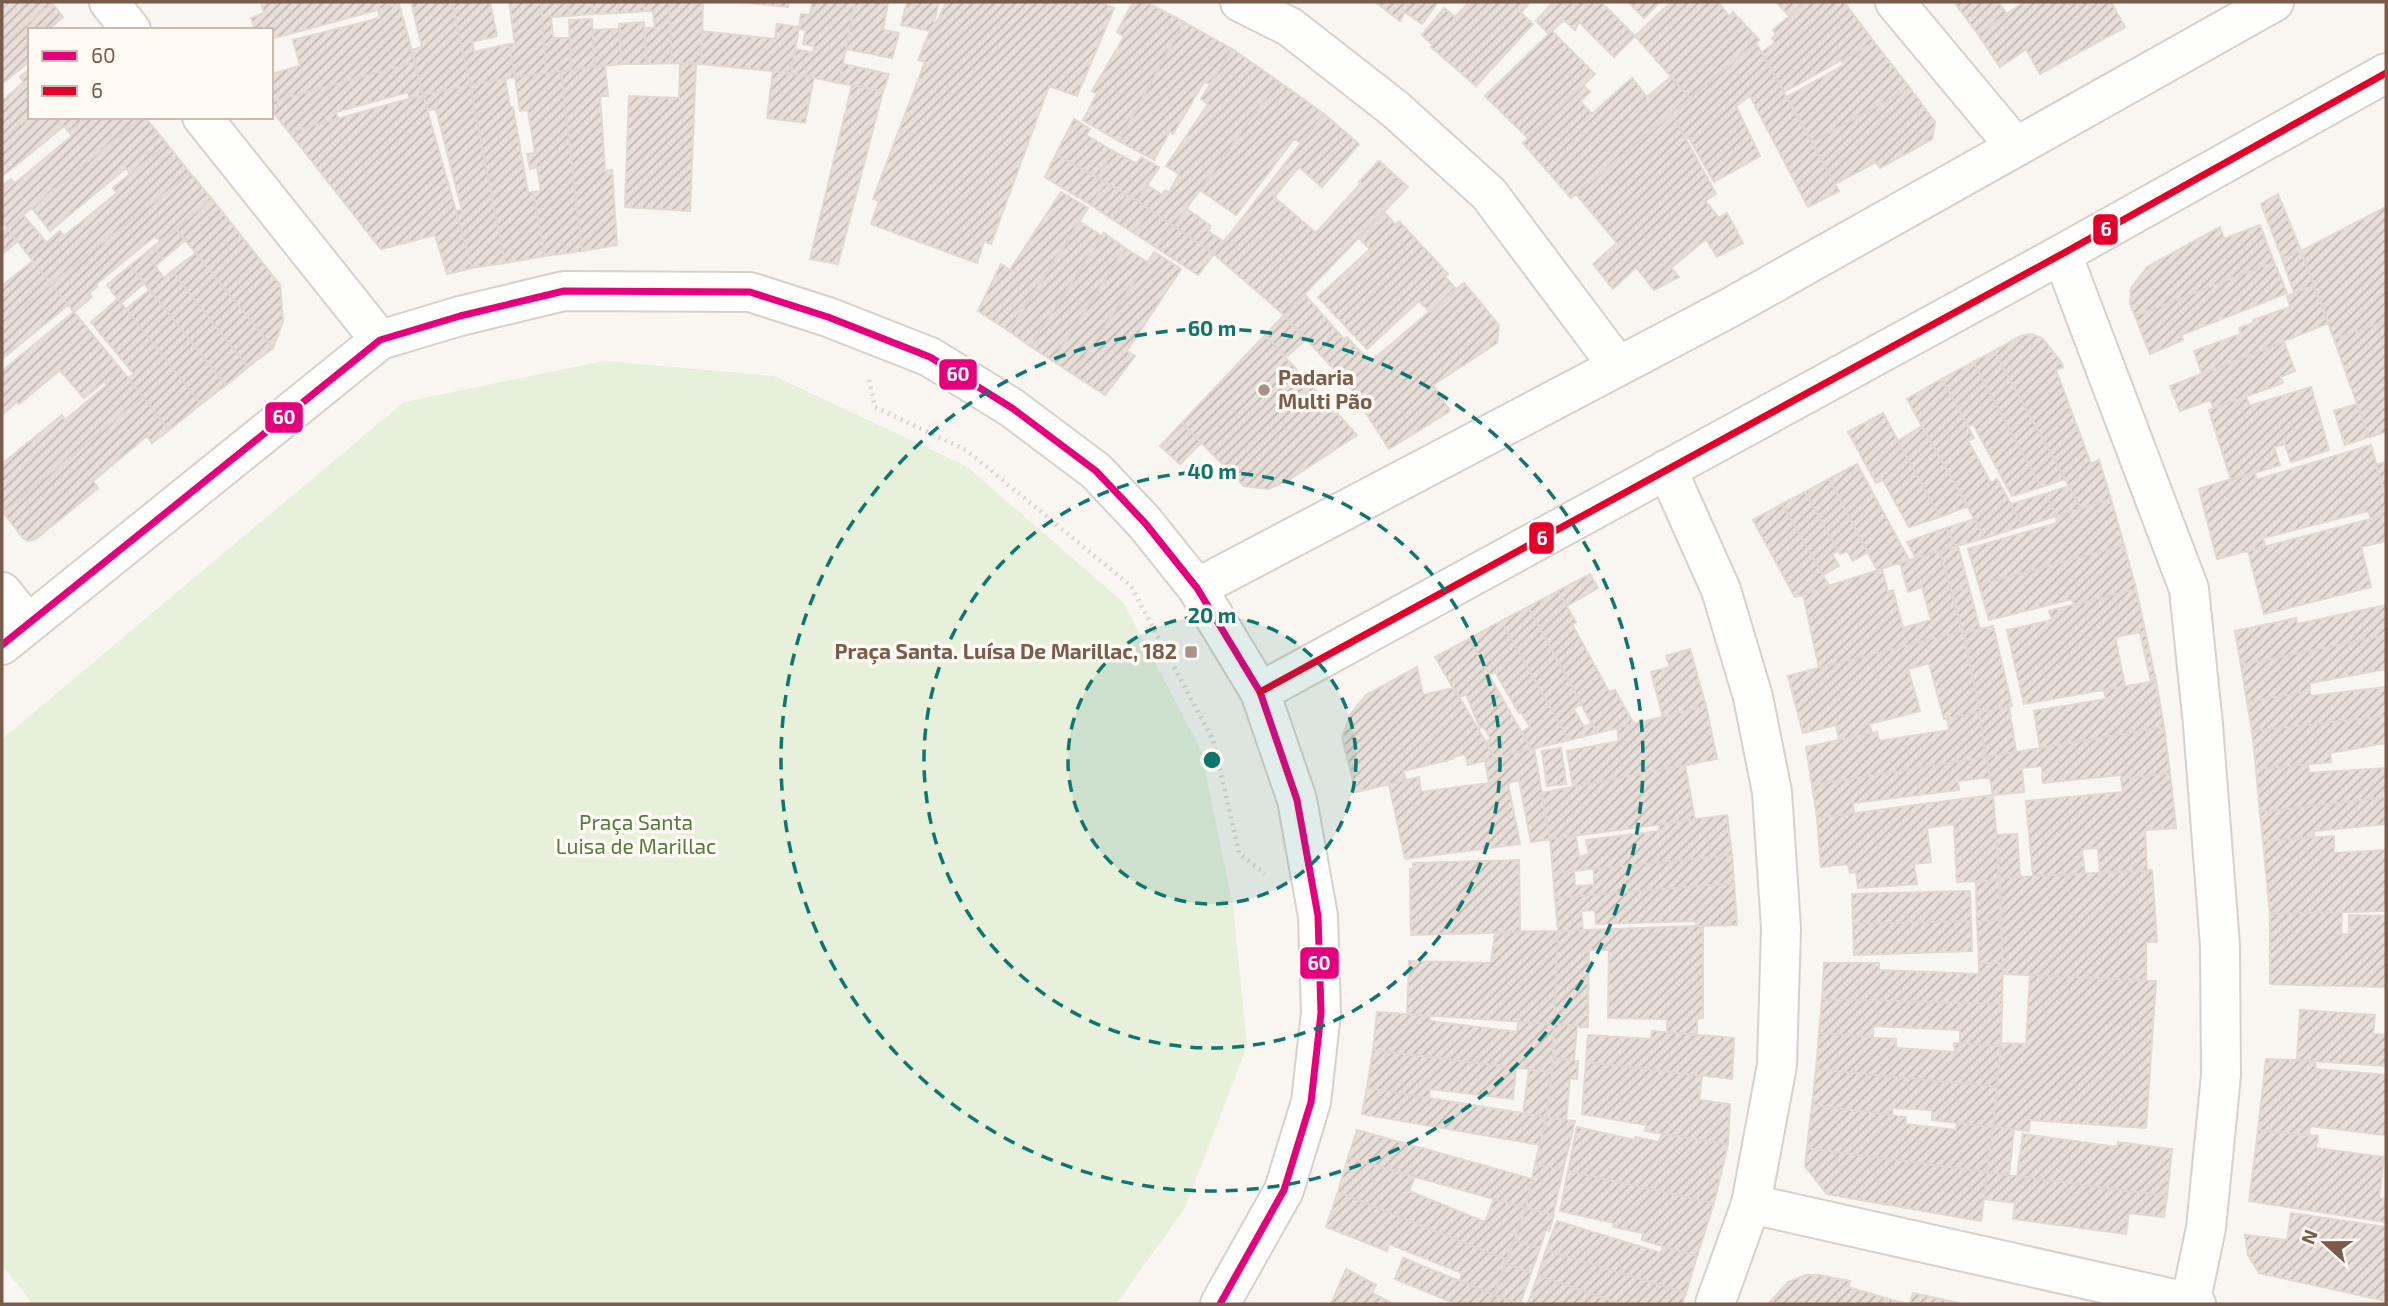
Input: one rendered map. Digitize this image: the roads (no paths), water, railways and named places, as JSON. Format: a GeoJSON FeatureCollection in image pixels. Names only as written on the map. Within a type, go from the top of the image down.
{"type":"FeatureCollection","features":[{"type":"Feature","properties":{"kind":"street"},"geometry":{"type":"LineString","coordinates":[[109,2],[129,28]]}},
{"type":"Feature","properties":{"kind":"street"},"geometry":{"type":"LineString","coordinates":[[1240,2],[1290,27],[1395,109],[1489,194],[1618,366]]}},
{"type":"Feature","properties":{"kind":"street"},"geometry":{"type":"LineString","coordinates":[[1895,2],[2015,146]]}},
{"type":"Feature","properties":{"kind":"street"},"geometry":{"type":"LineString","coordinates":[[1197,588],[1731,307],[2274,2]]}},
{"type":"Feature","properties":{"kind":"street"},"geometry":{"type":"LineString","coordinates":[[1260,692],[2062,254],[2386,73]]}},
{"type":"Feature","properties":{"kind":"street"},"geometry":{"type":"LineString","coordinates":[[204,119],[380,340]]}},
{"type":"Feature","properties":{"kind":"street"},"geometry":{"type":"LineString","coordinates":[[1751,1204],[2192,1304],[2206,1228],[2221,1075],[2220,946],[2203,724],[2189,589],[2062,254]]}},
{"type":"Feature","properties":{"kind":"street"},"geometry":{"type":"LineString","coordinates":[[2,592],[15,635],[380,340],[460,316],[565,291],[750,292],[828,317],[930,357],[1013,408],[1096,471],[1145,523],[1197,588],[1260,692],[1297,800],[1318,916],[1321,1013],[1311,1102],[1284,1191],[1220,1304]]}},
{"type":"Feature","properties":{"kind":"street"},"geometry":{"type":"LineString","coordinates":[[1667,469],[1721,590],[1753,697],[1772,792],[1781,928],[1777,1065],[1751,1204],[1715,1304]]}},
{"type":"Feature","properties":{"kind":"place","name":"Padaria Multi Pão"},"geometry":{"type":"Point","coordinates":[1264,390]}},
{"type":"Feature","properties":{"kind":"place","name":"Praça Santa. Luísa De Marillac, 182"},"geometry":{"type":"Point","coordinates":[1191,652]}},
{"type":"Feature","properties":{"kind":"park label","name":"Praça Santa Luisa de Marillac"},"geometry":{"type":"Point","coordinates":[636,835]}}]}
